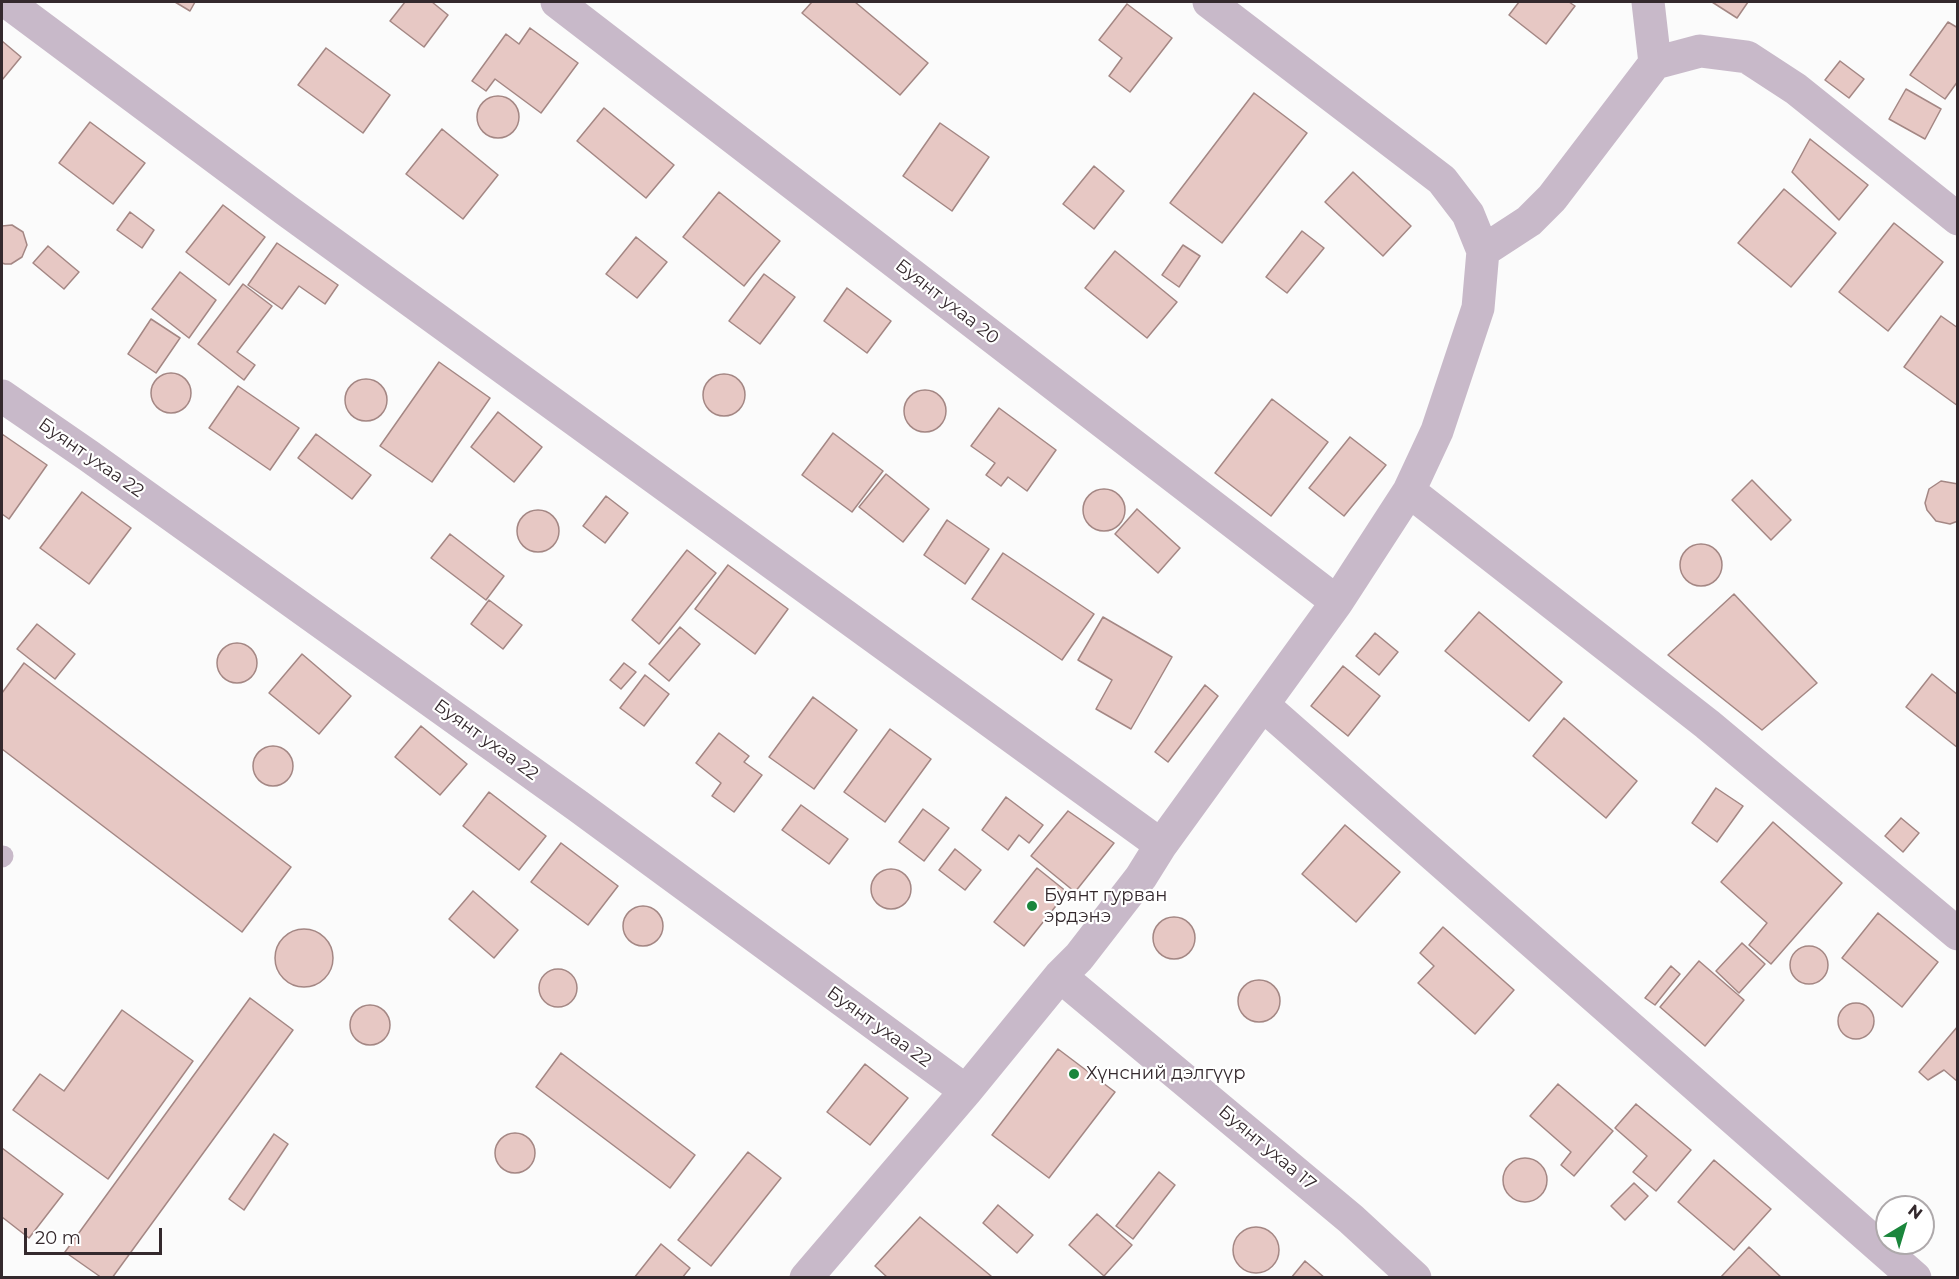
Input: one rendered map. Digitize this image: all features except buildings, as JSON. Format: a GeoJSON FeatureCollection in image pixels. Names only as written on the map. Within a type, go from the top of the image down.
{"type":"FeatureCollection","features":[{"type":"Feature","properties":{"kind":"street"},"geometry":{"type":"LineString","coordinates":[[7,2],[296,218],[1161,845]]}},
{"type":"Feature","properties":{"kind":"street","name":"Буянт ухаа 20"},"geometry":{"type":"LineString","coordinates":[[557,2],[1337,602]]}},
{"type":"Feature","properties":{"kind":"street"},"geometry":{"type":"LineString","coordinates":[[806,1278],[966,1091],[1060,976],[1079,957],[1134,886],[1161,845],[1337,602],[1409,491],[1437,431],[1478,308],[1483,251],[1468,214],[1442,180],[1209,2]]}},
{"type":"Feature","properties":{"kind":"street"},"geometry":{"type":"LineString","coordinates":[[1648,2],[1655,63]]}},
{"type":"Feature","properties":{"kind":"street"},"geometry":{"type":"LineString","coordinates":[[1483,251],[1529,221],[1552,198],[1655,63],[1700,51],[1747,57],[1796,89],[1958,219]]}},
{"type":"Feature","properties":{"kind":"street","name":"Буянт ухаа 22"},"geometry":{"type":"LineString","coordinates":[[2,396],[579,806],[966,1091]]}},
{"type":"Feature","properties":{"kind":"street"},"geometry":{"type":"LineString","coordinates":[[1409,491],[1707,724],[1958,934]]}},
{"type":"Feature","properties":{"kind":"street"},"geometry":{"type":"LineString","coordinates":[[1263,705],[1915,1278]]}},
{"type":"Feature","properties":{"kind":"street","name":"Буянт ухаа 17"},"geometry":{"type":"LineString","coordinates":[[1060,976],[1342,1211],[1415,1278]]}},
{"type":"Feature","properties":{"kind":"place","name":"Буянт гурван эрдэнэ"},"geometry":{"type":"Point","coordinates":[1032,906]}},
{"type":"Feature","properties":{"kind":"place","name":"Хүнсний дэлгүүр"},"geometry":{"type":"Point","coordinates":[1074,1074]}}]}
